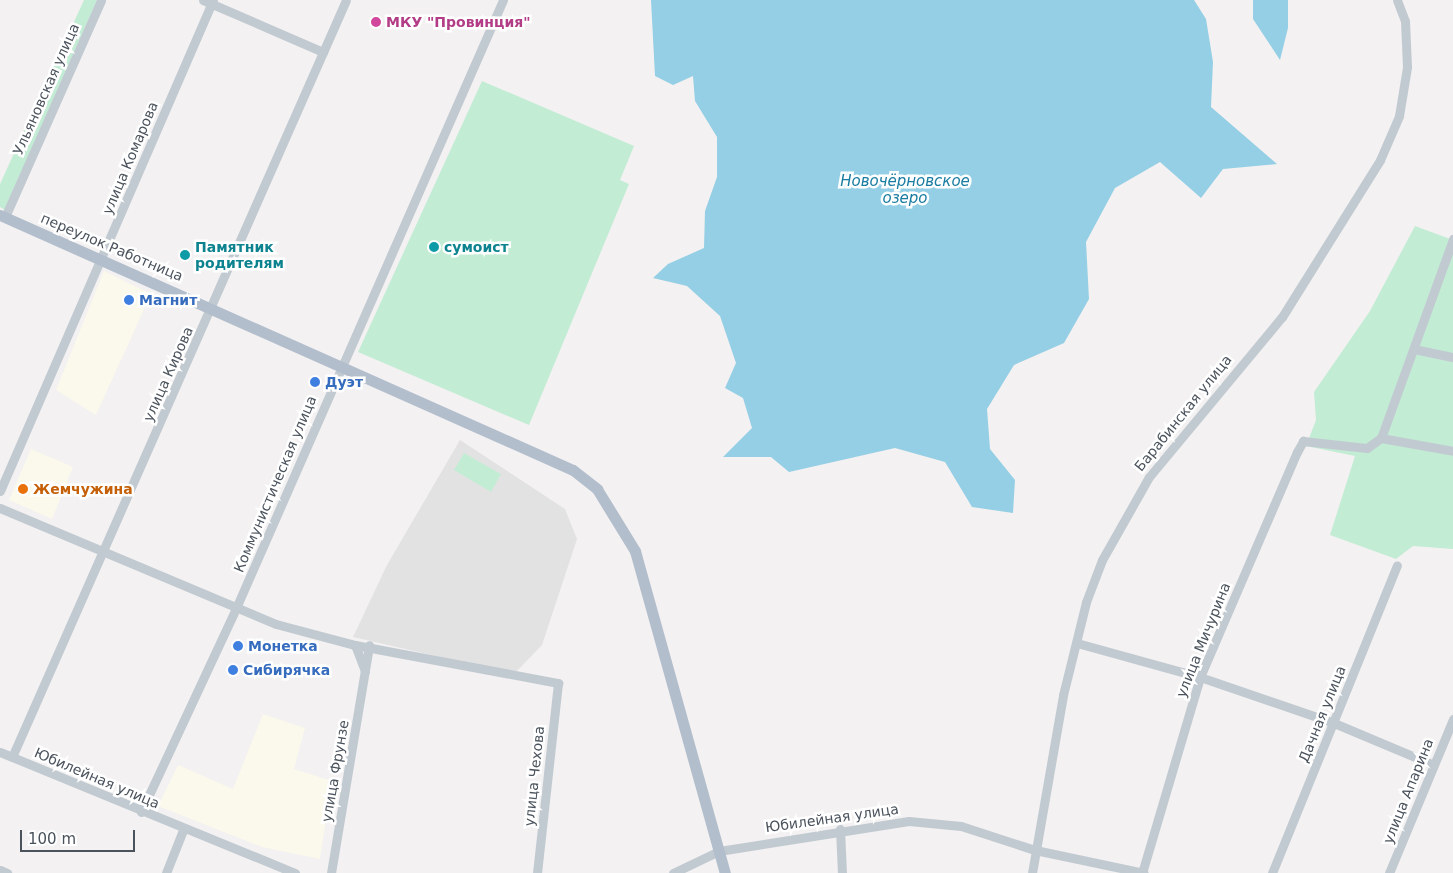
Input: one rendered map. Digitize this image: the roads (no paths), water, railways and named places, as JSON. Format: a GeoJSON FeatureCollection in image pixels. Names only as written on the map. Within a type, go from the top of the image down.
{"type":"FeatureCollection","features":[{"type":"Feature","properties":{"kind":"main road","name":"переулок Работница"},"geometry":{"type":"LineString","coordinates":[[3,216],[212,306],[573,470],[597,489],[635,551],[725,873]]}},
{"type":"Feature","properties":{"kind":"street","name":"Ульяновская улица"},"geometry":{"type":"LineString","coordinates":[[3,216],[101,0]]}},
{"type":"Feature","properties":{"kind":"street","name":"улица Кирова"},"geometry":{"type":"LineString","coordinates":[[12,757],[346,0]]}},
{"type":"Feature","properties":{"kind":"street","name":"Коммунистическая улица"},"geometry":{"type":"LineString","coordinates":[[141,812],[236,608],[503,0]]}},
{"type":"Feature","properties":{"kind":"street","name":"Барабинская улица"},"geometry":{"type":"LineString","coordinates":[[1032,873],[1077,643],[1095,576],[1128,507],[1218,388],[1282,316],[1380,160],[1400,116],[1407,67],[1404,21],[1397,0]]}},
{"type":"Feature","properties":{"kind":"street"},"geometry":{"type":"LineString","coordinates":[[209,1],[323,52]]}},
{"type":"Feature","properties":{"kind":"street","name":"улица Комарова"},"geometry":{"type":"LineString","coordinates":[[0,491],[102,258],[209,1]]}},
{"type":"Feature","properties":{"kind":"street"},"geometry":{"type":"LineString","coordinates":[[1453,239],[1449,266],[1414,350],[1381,438],[1453,451]]}},
{"type":"Feature","properties":{"kind":"street"},"geometry":{"type":"LineString","coordinates":[[1414,350],[1453,357]]}},
{"type":"Feature","properties":{"kind":"street","name":"улица Мичурина"},"geometry":{"type":"LineString","coordinates":[[1143,873],[1200,677],[1303,441],[1367,448],[1381,438]]}},
{"type":"Feature","properties":{"kind":"street"},"geometry":{"type":"LineString","coordinates":[[0,508],[276,624],[355,645],[369,645]]}},
{"type":"Feature","properties":{"kind":"street","name":"Дачная улица"},"geometry":{"type":"LineString","coordinates":[[1272,873],[1397,565]]}},
{"type":"Feature","properties":{"kind":"street"},"geometry":{"type":"LineString","coordinates":[[1077,643],[1200,677],[1334,723],[1434,765]]}},
{"type":"Feature","properties":{"kind":"street"},"geometry":{"type":"LineString","coordinates":[[355,645],[366,674]]}},
{"type":"Feature","properties":{"kind":"street","name":"улица Фрунзе"},"geometry":{"type":"LineString","coordinates":[[331,873],[366,674],[369,645]]}},
{"type":"Feature","properties":{"kind":"street","name":"улица Чехова"},"geometry":{"type":"LineString","coordinates":[[369,645],[558,682],[537,873]]}},
{"type":"Feature","properties":{"kind":"street","name":"улица Апарина"},"geometry":{"type":"LineString","coordinates":[[1389,873],[1453,719]]}},
{"type":"Feature","properties":{"kind":"street","name":"Юбилейная улица"},"geometry":{"type":"LineString","coordinates":[[0,752],[182,830],[294,873]]}},
{"type":"Feature","properties":{"kind":"street","name":"Юбилейная улица"},"geometry":{"type":"LineString","coordinates":[[673,873],[719,851],[840,829],[926,823],[961,826],[1035,850],[1143,873]]}},
{"type":"Feature","properties":{"kind":"street"},"geometry":{"type":"LineString","coordinates":[[840,829],[842,873]]}},
{"type":"Feature","properties":{"kind":"street"},"geometry":{"type":"LineString","coordinates":[[166,873],[182,830]]}},
{"type":"Feature","properties":{"kind":"street"},"geometry":{"type":"LineString","coordinates":[[0,870],[7,873]]}},
{"type":"Feature","properties":{"kind":"water","name":"Новочёрновское озеро"},"geometry":{"type":"Polygon","coordinates":[[[651,0],[1194,0],[1206,19],[1213,62],[1211,107],[1277,164],[1223,169],[1201,198],[1160,162],[1115,188],[1086,242],[1089,299],[1064,343],[1014,365],[987,409],[990,449],[1015,480],[1013,513],[972,507],[945,462],[895,448],[789,472],[771,457],[723,457],[752,428],[743,398],[725,388],[736,363],[720,316],[687,286],[653,278],[668,264],[704,248],[705,211],[717,177],[717,137],[695,101],[693,76],[673,85],[655,76],[651,0]]]}},
{"type":"Feature","properties":{"kind":"water"},"geometry":{"type":"Polygon","coordinates":[[[1253,0],[1288,0],[1288,28],[1280,60],[1253,19],[1253,0]]]}},
{"type":"Feature","properties":{"kind":"place","name":"МКУ \"Провинция\""},"geometry":{"type":"Point","coordinates":[376,22]}},
{"type":"Feature","properties":{"kind":"place","name":"сумоист"},"geometry":{"type":"Point","coordinates":[434,247]}},
{"type":"Feature","properties":{"kind":"place","name":"Памятник родителям"},"geometry":{"type":"Point","coordinates":[185,255]}},
{"type":"Feature","properties":{"kind":"place","name":"Магнит"},"geometry":{"type":"Point","coordinates":[129,300]}},
{"type":"Feature","properties":{"kind":"place","name":"Дуэт"},"geometry":{"type":"Point","coordinates":[315,382]}},
{"type":"Feature","properties":{"kind":"place","name":"Жемчужина"},"geometry":{"type":"Point","coordinates":[23,489]}},
{"type":"Feature","properties":{"kind":"place","name":"Монетка"},"geometry":{"type":"Point","coordinates":[238,646]}},
{"type":"Feature","properties":{"kind":"place","name":"Сибирячка"},"geometry":{"type":"Point","coordinates":[233,670]}}]}
